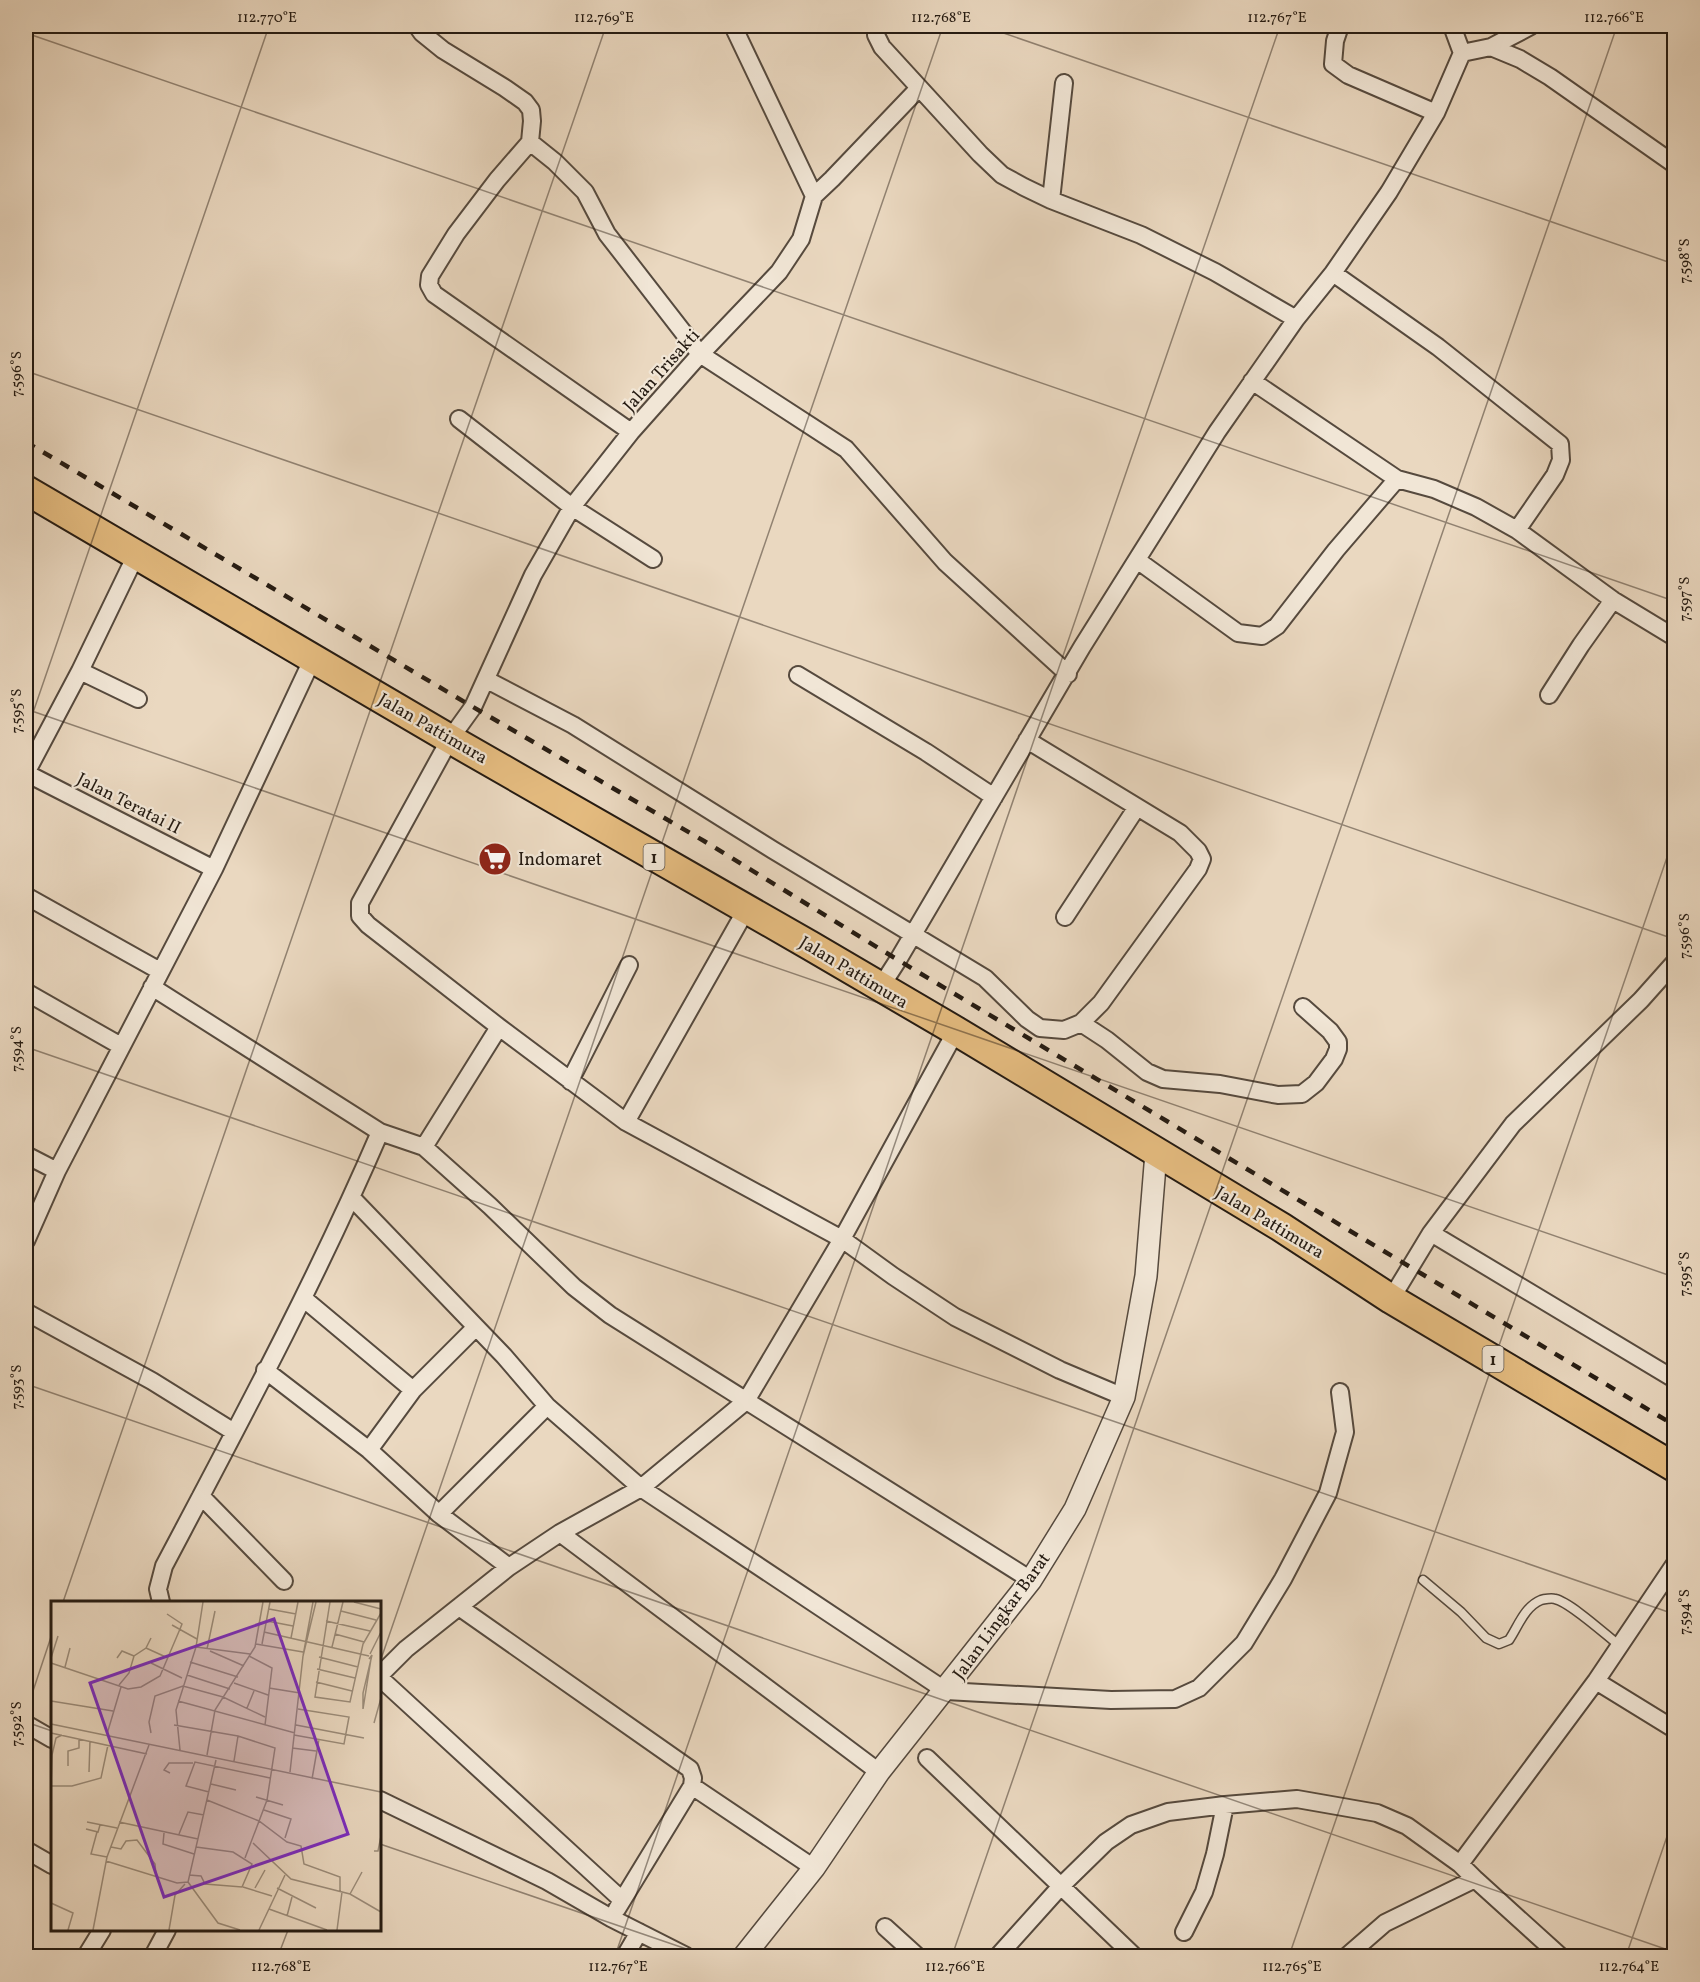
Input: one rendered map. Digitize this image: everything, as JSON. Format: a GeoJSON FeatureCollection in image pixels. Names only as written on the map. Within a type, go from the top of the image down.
{"type":"FeatureCollection","features":[{"type":"Feature","properties":{"kind":"highway","name":"Jalan Pattimura"},"geometry":{"type":"LineString","coordinates":[[26,490],[137,553],[450,739],[956,1031],[1281,1227],[1391,1299],[1674,1467]]}},
{"type":"Feature","properties":{"kind":"street"},"geometry":{"type":"LineString","coordinates":[[417,26],[443,50],[505,88],[525,102],[531,110],[530,142],[497,180],[456,234],[430,276],[429,285],[434,294],[631,432]]}},
{"type":"Feature","properties":{"kind":"street"},"geometry":{"type":"LineString","coordinates":[[734,26],[823,188],[919,88]]}},
{"type":"Feature","properties":{"kind":"street"},"geometry":{"type":"LineString","coordinates":[[878,26],[876,35],[882,47],[1002,175],[1024,188],[1141,235],[1215,272],[1296,319]]}},
{"type":"Feature","properties":{"kind":"street"},"geometry":{"type":"LineString","coordinates":[[1340,26],[1335,41],[1333,64],[1348,75],[1436,113]]}},
{"type":"Feature","properties":{"kind":"street"},"geometry":{"type":"LineString","coordinates":[[880,988],[1082,647],[1217,432],[1389,192],[1436,113],[1462,53],[1452,26]]}},
{"type":"Feature","properties":{"kind":"street"},"geometry":{"type":"LineString","coordinates":[[1462,53],[1491,47],[1531,26]]}},
{"type":"Feature","properties":{"kind":"street"},"geometry":{"type":"LineString","coordinates":[[1491,47],[1520,59],[1550,77],[1674,164]]}},
{"type":"Feature","properties":{"kind":"street"},"geometry":{"type":"LineString","coordinates":[[1048,198],[1064,83]]}},
{"type":"Feature","properties":{"kind":"street"},"geometry":{"type":"LineString","coordinates":[[530,142],[555,162],[585,192],[607,234],[700,354],[846,449],[945,562],[1068,674]]}},
{"type":"Feature","properties":{"kind":"street","name":"Jalan Trisakti"},"geometry":{"type":"LineString","coordinates":[[499,1027],[368,925],[360,916],[360,903],[450,739],[474,707],[533,575],[572,507],[631,432],[700,354],[779,272],[801,239],[823,188]]}},
{"type":"Feature","properties":{"kind":"street"},"geometry":{"type":"LineString","coordinates":[[1333,273],[1438,347],[1560,444],[1561,460],[1555,475],[1517,530]]}},
{"type":"Feature","properties":{"kind":"street"},"geometry":{"type":"LineString","coordinates":[[1252,381],[1397,479],[1434,489],[1476,507],[1517,530],[1613,600],[1674,637]]}},
{"type":"Feature","properties":{"kind":"street"},"geometry":{"type":"LineString","coordinates":[[459,419],[572,507],[653,560]]}},
{"type":"Feature","properties":{"kind":"street"},"geometry":{"type":"LineString","coordinates":[[1137,560],[1238,633],[1262,636],[1278,626],[1336,550],[1397,479]]}},
{"type":"Feature","properties":{"kind":"street"},"geometry":{"type":"LineString","coordinates":[[26,773],[80,671],[137,553]]}},
{"type":"Feature","properties":{"kind":"street"},"geometry":{"type":"LineString","coordinates":[[1549,695],[1613,600]]}},
{"type":"Feature","properties":{"kind":"street"},"geometry":{"type":"LineString","coordinates":[[26,1241],[57,1171],[214,868],[313,658]]}},
{"type":"Feature","properties":{"kind":"street"},"geometry":{"type":"LineString","coordinates":[[80,671],[138,699]]}},
{"type":"Feature","properties":{"kind":"street"},"geometry":{"type":"LineString","coordinates":[[798,675],[926,752],[994,797]]}},
{"type":"Feature","properties":{"kind":"street"},"geometry":{"type":"LineString","coordinates":[[487,680],[573,725],[773,850],[985,978],[1027,1019],[1040,1028],[1064,1030],[1081,1023],[1101,1003],[1198,869],[1202,859],[1198,851],[1180,832],[1027,740]]}},
{"type":"Feature","properties":{"kind":"street","name":"Jalan Teratai II"},"geometry":{"type":"LineString","coordinates":[[26,773],[214,868]]}},
{"type":"Feature","properties":{"kind":"street"},"geometry":{"type":"LineString","coordinates":[[1065,917],[1137,807]]}},
{"type":"Feature","properties":{"kind":"street"},"geometry":{"type":"LineString","coordinates":[[26,896],[160,971]]}},
{"type":"Feature","properties":{"kind":"street"},"geometry":{"type":"LineString","coordinates":[[626,1122],[746,910]]}},
{"type":"Feature","properties":{"kind":"street"},"geometry":{"type":"LineString","coordinates":[[1391,1299],[1431,1233],[1514,1124],[1641,1000],[1674,963]]}},
{"type":"Feature","properties":{"kind":"street"},"geometry":{"type":"LineString","coordinates":[[570,1081],[629,965]]}},
{"type":"Feature","properties":{"kind":"street"},"geometry":{"type":"LineString","coordinates":[[152,987],[380,1132],[424,1147],[490,1206],[573,1287],[610,1315],[1031,1580]]}},
{"type":"Feature","properties":{"kind":"street"},"geometry":{"type":"LineString","coordinates":[[26,992],[121,1046]]}},
{"type":"Feature","properties":{"kind":"street"},"geometry":{"type":"LineString","coordinates":[[1081,1023],[1107,1040],[1147,1072],[1163,1079],[1220,1084],[1278,1095],[1302,1094],[1316,1083],[1334,1059],[1338,1049],[1338,1042],[1330,1031],[1303,1007]]}},
{"type":"Feature","properties":{"kind":"street"},"geometry":{"type":"LineString","coordinates":[[424,1147],[499,1027],[626,1122],[842,1239],[955,1317],[1060,1370],[1124,1396]]}},
{"type":"Feature","properties":{"kind":"street"},"geometry":{"type":"LineString","coordinates":[[381,1676],[406,1649],[509,1567],[560,1533],[641,1488],[746,1401],[842,1239],[956,1031]]}},
{"type":"Feature","properties":{"kind":"street"},"geometry":{"type":"LineString","coordinates":[[161,1601],[158,1589],[164,1566],[303,1298],[352,1198],[380,1132]]}},
{"type":"Feature","properties":{"kind":"street","name":"Jalan Lingkar Barat"},"geometry":{"type":"LineString","coordinates":[[744,1956],[814,1868],[879,1772],[1031,1580],[1074,1509],[1124,1396],[1146,1276],[1156,1153]]}},
{"type":"Feature","properties":{"kind":"street"},"geometry":{"type":"LineString","coordinates":[[26,1155],[57,1171]]}},
{"type":"Feature","properties":{"kind":"street"},"geometry":{"type":"LineString","coordinates":[[352,1198],[476,1327],[547,1406],[641,1488],[946,1690],[1111,1700],[1175,1698],[1199,1688],[1244,1643],[1284,1579],[1328,1494],[1345,1432],[1340,1392]]}},
{"type":"Feature","properties":{"kind":"street"},"geometry":{"type":"LineString","coordinates":[[1431,1233],[1674,1379]]}},
{"type":"Feature","properties":{"kind":"street"},"geometry":{"type":"LineString","coordinates":[[303,1298],[413,1390]]}},
{"type":"Feature","properties":{"kind":"street"},"geometry":{"type":"LineString","coordinates":[[26,1312],[152,1381],[234,1432]]}},
{"type":"Feature","properties":{"kind":"street"},"geometry":{"type":"LineString","coordinates":[[369,1450],[413,1390],[476,1327]]}},
{"type":"Feature","properties":{"kind":"street"},"geometry":{"type":"LineString","coordinates":[[266,1370],[369,1450],[439,1514],[509,1567]]}},
{"type":"Feature","properties":{"kind":"street"},"geometry":{"type":"LineString","coordinates":[[439,1514],[547,1406]]}},
{"type":"Feature","properties":{"kind":"street"},"geometry":{"type":"LineString","coordinates":[[201,1496],[284,1581]]}},
{"type":"Feature","properties":{"kind":"street"},"geometry":{"type":"LineString","coordinates":[[560,1533],[879,1772]]}},
{"type":"Feature","properties":{"kind":"street"},"geometry":{"type":"LineString","coordinates":[[1460,1864],[1596,1681],[1674,1565]]}},
{"type":"Feature","properties":{"kind":"street"},"geometry":{"type":"LineString","coordinates":[[459,1607],[690,1769],[693,1778],[692,1786],[611,1918]]}},
{"type":"Feature","properties":{"kind":"street"},"geometry":{"type":"LineString","coordinates":[[381,1678],[622,1900]]}},
{"type":"Feature","properties":{"kind":"street"},"geometry":{"type":"LineString","coordinates":[[1596,1681],[1674,1729]]}},
{"type":"Feature","properties":{"kind":"street"},"geometry":{"type":"LineString","coordinates":[[26,1724],[51,1738]]}},
{"type":"Feature","properties":{"kind":"street"},"geometry":{"type":"LineString","coordinates":[[927,1758],[1134,1956]]}},
{"type":"Feature","properties":{"kind":"street"},"geometry":{"type":"LineString","coordinates":[[692,1786],[814,1868]]}},
{"type":"Feature","properties":{"kind":"street"},"geometry":{"type":"LineString","coordinates":[[998,1956],[1061,1886],[1107,1842],[1131,1825],[1168,1812],[1297,1799],[1377,1813],[1407,1826],[1460,1864],[1560,1956]]}},
{"type":"Feature","properties":{"kind":"street"},"geometry":{"type":"LineString","coordinates":[[381,1800],[547,1881],[611,1918],[686,1956]]}},
{"type":"Feature","properties":{"kind":"street"},"geometry":{"type":"LineString","coordinates":[[1184,1932],[1203,1892],[1215,1854],[1225,1805]]}},
{"type":"Feature","properties":{"kind":"street"},"geometry":{"type":"LineString","coordinates":[[26,1850],[51,1864]]}},
{"type":"Feature","properties":{"kind":"street"},"geometry":{"type":"LineString","coordinates":[[1347,1956],[1384,1923],[1475,1880]]}},
{"type":"Feature","properties":{"kind":"street"},"geometry":{"type":"LineString","coordinates":[[885,1927],[918,1956]]}},
{"type":"Feature","properties":{"kind":"street"},"geometry":{"type":"LineString","coordinates":[[86,1956],[101,1931]]}},
{"type":"Feature","properties":{"kind":"street"},"geometry":{"type":"LineString","coordinates":[[153,1956],[166,1931]]}},
{"type":"Feature","properties":{"kind":"street"},"geometry":{"type":"LineString","coordinates":[[625,1956],[639,1932]]}},
{"type":"Feature","properties":{"kind":"lane"},"geometry":{"type":"LineString","coordinates":[[1423,1580],[1461,1611],[1486,1638],[1499,1644],[1509,1640],[1517,1623],[1528,1609],[1541,1600],[1554,1599],[1566,1605],[1620,1646]]}},
{"type":"Feature","properties":{"kind":"railway"},"geometry":{"type":"LineString","coordinates":[[26,442],[704,841],[898,960],[1674,1425]]}},
{"type":"Feature","properties":{"kind":"place","name":"Indomaret"},"geometry":{"type":"Point","coordinates":[495,859]}}]}
